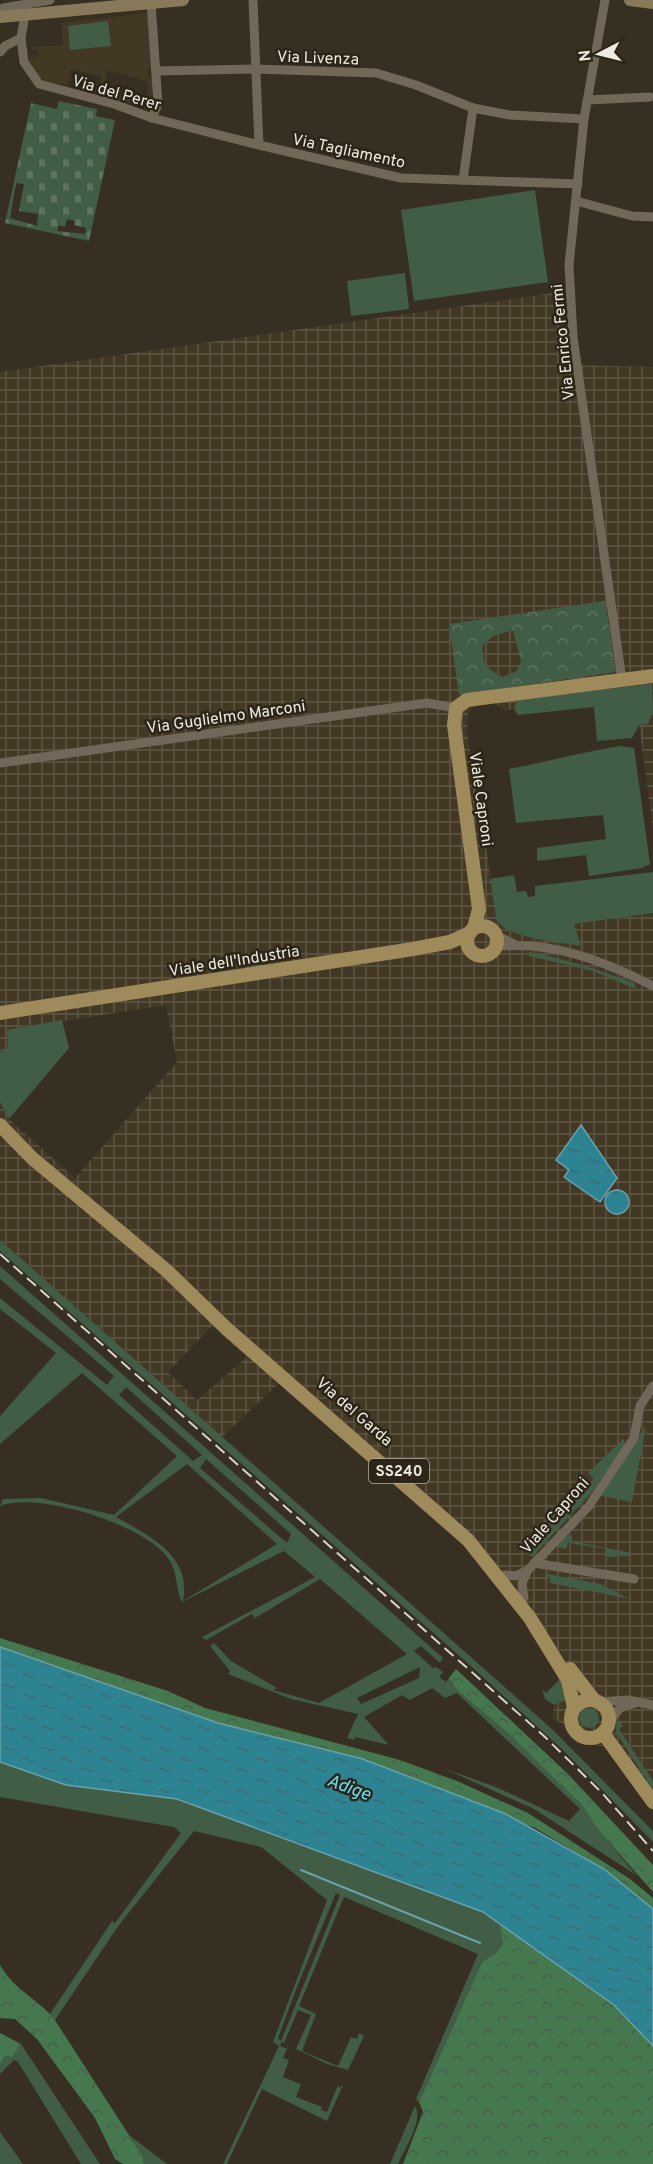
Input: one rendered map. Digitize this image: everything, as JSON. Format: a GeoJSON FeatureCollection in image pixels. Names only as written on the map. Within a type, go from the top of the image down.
{"type":"FeatureCollection","features":[{"type":"Feature","properties":{"kind":"main road"},"geometry":{"type":"LineString","coordinates":[[0,17],[183,0]]}},
{"type":"Feature","properties":{"kind":"main road"},"geometry":{"type":"LineString","coordinates":[[630,0],[653,3]]}},
{"type":"Feature","properties":{"kind":"main road"},"geometry":{"type":"LineString","coordinates":[[461,704],[653,676]]}},
{"type":"Feature","properties":{"kind":"main road","name":"Viale Caproni"},"geometry":{"type":"LineString","coordinates":[[461,704],[454,725],[479,909],[494,937]]}},
{"type":"Feature","properties":{"kind":"main road","name":"Viale Caproni"},"geometry":{"type":"LineString","coordinates":[[469,948],[467,939],[479,909]]}},
{"type":"Feature","properties":{"kind":"main road"},"geometry":{"type":"LineString","coordinates":[[469,948],[482,956],[491,953],[494,937],[481,926],[472,930]]}},
{"type":"Feature","properties":{"kind":"main road","name":"Viale dell'Industria"},"geometry":{"type":"LineString","coordinates":[[0,1016],[450,942],[472,930]]}},
{"type":"Feature","properties":{"kind":"main road","name":"Viale dell'Industria"},"geometry":{"type":"LineString","coordinates":[[450,942],[469,948]]}},
{"type":"Feature","properties":{"kind":"main road","name":"Via del Garda"},"geometry":{"type":"LineString","coordinates":[[0,1125],[32,1158],[451,1516],[524,1598],[583,1688],[606,1709],[606,1728],[653,1802]]}},
{"type":"Feature","properties":{"kind":"main road","name":"Via del Garda"},"geometry":{"type":"LineString","coordinates":[[169,1273],[227,1329],[468,1540],[496,1572],[530,1618],[568,1680],[574,1708],[571,1721],[576,1732],[586,1738],[606,1728]]}},
{"type":"Feature","properties":{"kind":"main road"},"geometry":{"type":"LineString","coordinates":[[574,1708],[583,1701],[597,1701]]}},
{"type":"Feature","properties":{"kind":"street"},"geometry":{"type":"LineString","coordinates":[[0,11],[15,5],[50,0]]}},
{"type":"Feature","properties":{"kind":"street"},"geometry":{"type":"LineString","coordinates":[[253,0],[259,144]]}},
{"type":"Feature","properties":{"kind":"street","name":"Via Enrico Fermi"},"geometry":{"type":"LineString","coordinates":[[604,0],[584,119],[569,265],[573,337],[622,680]]}},
{"type":"Feature","properties":{"kind":"street"},"geometry":{"type":"LineString","coordinates":[[150,3],[158,104],[152,118]]}},
{"type":"Feature","properties":{"kind":"street","name":"Via del Perer"},"geometry":{"type":"LineString","coordinates":[[25,15],[21,38],[24,62],[39,84],[114,104],[152,118],[259,144]]}},
{"type":"Feature","properties":{"kind":"street"},"geometry":{"type":"LineString","coordinates":[[0,52],[5,46],[21,38]]}},
{"type":"Feature","properties":{"kind":"street","name":"Via Livenza"},"geometry":{"type":"LineString","coordinates":[[156,71],[255,69],[376,73],[416,85],[473,108],[510,115],[584,119]]}},
{"type":"Feature","properties":{"kind":"street"},"geometry":{"type":"LineString","coordinates":[[588,100],[650,96]]}},
{"type":"Feature","properties":{"kind":"street"},"geometry":{"type":"LineString","coordinates":[[462,180],[473,108]]}},
{"type":"Feature","properties":{"kind":"street","name":"Via Tagliamento"},"geometry":{"type":"LineString","coordinates":[[259,144],[401,178],[578,184]]}},
{"type":"Feature","properties":{"kind":"street"},"geometry":{"type":"LineString","coordinates":[[576,201],[632,216],[653,217]]}},
{"type":"Feature","properties":{"kind":"street","name":"Via Guglielmo Marconi"},"geometry":{"type":"LineString","coordinates":[[0,763],[427,703],[461,704]]}},
{"type":"Feature","properties":{"kind":"street"},"geometry":{"type":"LineString","coordinates":[[494,937],[514,945],[566,952],[627,973],[653,986]]}},
{"type":"Feature","properties":{"kind":"street","name":"Viale Caproni"},"geometry":{"type":"LineString","coordinates":[[505,1575],[516,1576],[531,1567],[589,1506],[634,1438],[640,1406],[653,1386]]}},
{"type":"Feature","properties":{"kind":"street"},"geometry":{"type":"LineString","coordinates":[[531,1567],[634,1579]]}},
{"type":"Feature","properties":{"kind":"street","name":"Viale Caproni"},"geometry":{"type":"LineString","coordinates":[[524,1598],[522,1586],[531,1567]]}},
{"type":"Feature","properties":{"kind":"street"},"geometry":{"type":"LineString","coordinates":[[597,1701],[620,1700],[653,1705]]}},
{"type":"Feature","properties":{"kind":"street"},"geometry":{"type":"LineString","coordinates":[[606,1728],[620,1708],[637,1702]]}},
{"type":"Feature","properties":{"kind":"shaded area"},"geometry":{"type":"Polygon","coordinates":[[[147,13],[152,65],[147,71],[148,77],[153,79],[151,106],[146,108],[100,94],[101,76],[71,69],[67,85],[49,82],[38,77],[29,58],[39,56],[38,49],[32,50],[32,47],[63,45],[61,23],[147,13]],[[107,70],[104,91],[146,103],[148,82],[107,70]]]}},
{"type":"Feature","properties":{"kind":"shaded area"},"geometry":{"type":"Polygon","coordinates":[[[560,292],[569,365],[653,367],[653,830],[634,686],[518,699],[514,709],[505,711],[494,702],[475,704],[468,714],[467,732],[499,925],[580,946],[574,924],[653,913],[653,1811],[607,1747],[577,1742],[563,1724],[553,1719],[554,1705],[566,1700],[568,1694],[548,1653],[490,1568],[281,1381],[222,1437],[0,1240],[0,1102],[9,1119],[75,1178],[177,1062],[166,1005],[7,1030],[8,1046],[0,1052],[0,372],[560,292]],[[212,1326],[168,1372],[197,1400],[247,1357],[212,1326]]]}},
{"type":"Feature","properties":{"kind":"green space"},"geometry":{"type":"Polygon","coordinates":[[[108,21],[111,46],[70,50],[68,26],[108,21]]]}},
{"type":"Feature","properties":{"kind":"green space"},"geometry":{"type":"Polygon","coordinates":[[[59,101],[97,109],[96,116],[115,120],[89,241],[5,223],[31,103],[57,109],[59,101]],[[16,183],[10,218],[37,226],[38,214],[19,211],[24,184],[16,183]],[[67,219],[65,227],[59,225],[57,231],[85,234],[86,228],[74,225],[75,221],[67,219]]]}},
{"type":"Feature","properties":{"kind":"green space"},"geometry":{"type":"Polygon","coordinates":[[[535,190],[548,282],[414,301],[401,210],[535,190]]]}},
{"type":"Feature","properties":{"kind":"green space"},"geometry":{"type":"Polygon","coordinates":[[[405,273],[409,309],[351,316],[347,281],[405,273]]]}},
{"type":"Feature","properties":{"kind":"green space"},"geometry":{"type":"Polygon","coordinates":[[[605,601],[616,672],[459,695],[449,624],[605,601]],[[513,630],[493,636],[483,645],[486,665],[503,677],[517,671],[521,661],[513,630]]]}},
{"type":"Feature","properties":{"kind":"green space"},"geometry":{"type":"Polygon","coordinates":[[[652,684],[653,711],[648,724],[639,725],[632,738],[597,741],[594,707],[518,715],[514,709],[518,699],[652,684]]]}},
{"type":"Feature","properties":{"kind":"green space"},"geometry":{"type":"Polygon","coordinates":[[[620,746],[634,748],[650,864],[642,868],[589,876],[586,855],[537,861],[537,848],[606,839],[603,815],[516,823],[509,769],[620,746]]]}},
{"type":"Feature","properties":{"kind":"green space"},"geometry":{"type":"Polygon","coordinates":[[[653,872],[653,913],[574,924],[581,946],[521,935],[501,925],[496,918],[490,879],[514,875],[517,892],[526,891],[528,897],[535,896],[535,886],[653,872]]]}},
{"type":"Feature","properties":{"kind":"green space"},"geometry":{"type":"Polygon","coordinates":[[[529,952],[569,961],[608,974],[634,983],[636,989],[593,971],[529,956],[529,952]]]}},
{"type":"Feature","properties":{"kind":"green space"},"geometry":{"type":"Polygon","coordinates":[[[62,1020],[69,1048],[9,1119],[0,1102],[0,1052],[8,1046],[7,1030],[62,1020]]]}},
{"type":"Feature","properties":{"kind":"green space"},"geometry":{"type":"Polygon","coordinates":[[[0,1240],[552,1729],[653,1831],[653,1842],[563,1750],[463,1659],[0,1251],[0,1240]]]}},
{"type":"Feature","properties":{"kind":"green space"},"geometry":{"type":"Polygon","coordinates":[[[0,1266],[443,1658],[440,1663],[421,1646],[414,1651],[433,1668],[436,1667],[443,1672],[439,1677],[446,1682],[449,1678],[456,1689],[509,1734],[584,1806],[599,1831],[636,1875],[534,1809],[445,1769],[496,1787],[569,1821],[580,1809],[457,1693],[445,1698],[432,1688],[410,1700],[402,1695],[364,1717],[389,1745],[355,1737],[354,1740],[347,1738],[358,1714],[291,1699],[228,1674],[230,1671],[210,1646],[214,1643],[231,1661],[277,1688],[273,1690],[319,1703],[407,1654],[320,1579],[255,1618],[252,1614],[206,1640],[202,1637],[315,1577],[284,1551],[182,1602],[168,1558],[156,1546],[137,1534],[115,1523],[64,1507],[39,1503],[0,1506],[3,1499],[41,1498],[114,1515],[177,1456],[82,1373],[0,1444],[0,1416],[56,1353],[0,1309],[0,1298],[107,1385],[114,1376],[0,1279],[0,1266]],[[126,1387],[119,1395],[193,1461],[202,1455],[126,1387]],[[206,1459],[200,1468],[287,1543],[291,1534],[206,1459]],[[187,1464],[116,1517],[155,1540],[175,1560],[184,1585],[183,1601],[277,1544],[187,1464]],[[420,1667],[357,1698],[361,1704],[419,1678],[420,1667]]]}},
{"type":"Feature","properties":{"kind":"green space"},"geometry":{"type":"Polygon","coordinates":[[[646,1426],[632,1502],[602,1496],[602,1495],[646,1426]]]}},
{"type":"Feature","properties":{"kind":"green space"},"geometry":{"type":"Polygon","coordinates":[[[624,1438],[625,1445],[592,1492],[532,1557],[527,1553],[539,1539],[537,1528],[580,1482],[576,1477],[578,1475],[583,1479],[584,1477],[591,1483],[594,1479],[588,1473],[624,1438]]]}},
{"type":"Feature","properties":{"kind":"green space"},"geometry":{"type":"Polygon","coordinates":[[[566,1535],[572,1536],[572,1541],[631,1553],[630,1556],[605,1557],[607,1549],[568,1543],[566,1549],[555,1547],[566,1535]]]}},
{"type":"Feature","properties":{"kind":"green space"},"geometry":{"type":"Polygon","coordinates":[[[547,1568],[548,1574],[600,1584],[630,1599],[550,1583],[551,1577],[546,1576],[547,1568]]]}},
{"type":"Feature","properties":{"kind":"green space"},"geometry":{"type":"Polygon","coordinates":[[[0,1638],[168,1691],[205,1708],[400,1760],[457,1781],[528,1813],[630,1879],[653,1898],[653,1909],[604,1869],[535,1828],[363,1759],[218,1723],[0,1647],[0,1638]]]}},
{"type":"Feature","properties":{"kind":"green space"},"geometry":{"type":"Polygon","coordinates":[[[456,1669],[568,1774],[653,1865],[653,1892],[599,1831],[583,1806],[509,1734],[456,1689],[449,1678],[456,1669]]]}},
{"type":"Feature","properties":{"kind":"green space"},"geometry":{"type":"Polygon","coordinates":[[[560,1679],[567,1688],[566,1700],[554,1705],[545,1699],[542,1689],[546,1693],[560,1679]]]}},
{"type":"Feature","properties":{"kind":"green space"},"geometry":{"type":"Polygon","coordinates":[[[585,1708],[593,1708],[599,1714],[599,1722],[593,1728],[585,1728],[579,1722],[579,1714],[585,1708]]]}},
{"type":"Feature","properties":{"kind":"green space"},"geometry":{"type":"Polygon","coordinates":[[[617,1718],[623,1726],[619,1729],[653,1781],[653,1790],[616,1732],[617,1718]]]}},
{"type":"Feature","properties":{"kind":"green space"},"geometry":{"type":"Polygon","coordinates":[[[0,1762],[66,1785],[177,1799],[483,1912],[499,1920],[503,1944],[496,1953],[482,1962],[419,2102],[416,2099],[478,1954],[344,1897],[299,2006],[316,2014],[302,2051],[338,2066],[351,2037],[357,2039],[359,2033],[364,2036],[348,2070],[327,2064],[296,2049],[311,2015],[298,2010],[284,2043],[282,2041],[280,2046],[287,2049],[283,2058],[289,2060],[283,2077],[301,2084],[296,2097],[322,2107],[321,2110],[327,2112],[338,2085],[339,2088],[343,2085],[327,2121],[262,2089],[227,2164],[223,2164],[279,2046],[273,2042],[327,1900],[261,1847],[194,1831],[119,1925],[55,2020],[50,2014],[112,1921],[115,1923],[181,1833],[174,1827],[0,1797],[0,1762]],[[336,1893],[297,1987],[278,2038],[281,2041],[340,1895],[336,1893]]]}},
{"type":"Feature","properties":{"kind":"green space"},"geometry":{"type":"Polygon","coordinates":[[[499,1920],[614,2005],[653,2046],[653,2164],[403,2164],[423,2112],[419,2102],[482,1962],[496,1953],[503,1944],[499,1920]]]}},
{"type":"Feature","properties":{"kind":"green space"},"geometry":{"type":"Polygon","coordinates":[[[0,1965],[18,1987],[53,2017],[143,2157],[144,2164],[123,2164],[115,2159],[95,2118],[37,2039],[15,2019],[0,2018],[0,1965]]]}},
{"type":"Feature","properties":{"kind":"green space"},"geometry":{"type":"Polygon","coordinates":[[[0,2033],[21,2044],[12,2058],[7,2055],[0,2064],[0,2033]]]}},
{"type":"Feature","properties":{"kind":"green space"},"geometry":{"type":"Polygon","coordinates":[[[21,2044],[100,2164],[81,2164],[18,2062],[14,2060],[0,2074],[0,2064],[7,2054],[12,2058],[21,2044]]]}},
{"type":"Feature","properties":{"kind":"green space"},"geometry":{"type":"Polygon","coordinates":[[[415,2106],[417,2119],[412,2135],[398,2164],[390,2164],[415,2106]]]}},
{"type":"Feature","properties":{"kind":"green space"},"geometry":{"type":"Polygon","coordinates":[[[0,2132],[23,2164],[0,2164],[0,2132]]]}},
{"type":"Feature","properties":{"kind":"green space"},"geometry":{"type":"Polygon","coordinates":[[[129,2135],[167,2164],[144,2164],[143,2157],[129,2135]]]}},
{"type":"Feature","properties":{"kind":"water"},"geometry":{"type":"Polygon","coordinates":[[[581,1125],[617,1178],[600,1202],[564,1177],[569,1170],[556,1160],[581,1125]]]}},
{"type":"Feature","properties":{"kind":"water"},"geometry":{"type":"Polygon","coordinates":[[[617,1190],[622,1191],[628,1197],[628,1207],[622,1213],[617,1214],[612,1213],[606,1207],[605,1202],[606,1197],[612,1191],[617,1190]]]}},
{"type":"Feature","properties":{"kind":"water","name":"Adige"},"geometry":{"type":"Polygon","coordinates":[[[0,1647],[218,1723],[363,1759],[506,1814],[604,1869],[653,1909],[653,2046],[614,2005],[483,1912],[177,1799],[66,1785],[0,1762],[0,1647]]]}},
{"type":"Feature","properties":{"kind":"waterway"},"geometry":{"type":"LineString","coordinates":[[301,1870],[480,1943]]}},
{"type":"Feature","properties":{"kind":"railway"},"geometry":{"type":"LineString","coordinates":[[0,1254],[545,1737],[603,1794],[653,1851]]}}]}
